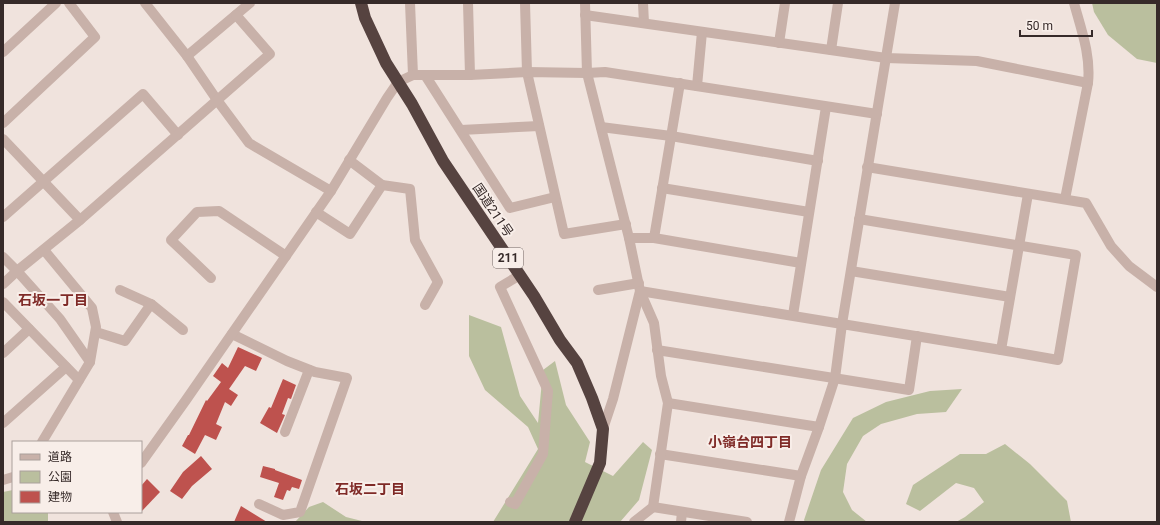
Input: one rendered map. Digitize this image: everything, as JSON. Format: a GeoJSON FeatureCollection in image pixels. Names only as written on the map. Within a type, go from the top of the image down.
{"type":"FeatureCollection","features":[{"type":"Feature","properties":{"kind":"highway","name":"国道211号"},"geometry":{"type":"LineString","coordinates":[[361,3],[365,18],[386,63],[443,161],[534,296],[560,340],[577,363],[592,398],[602,428],[600,463],[575,522]]}},
{"type":"Feature","properties":{"kind":"street"},"geometry":{"type":"LineString","coordinates":[[3,52],[56,3]]}},
{"type":"Feature","properties":{"kind":"street"},"geometry":{"type":"LineString","coordinates":[[3,123],[95,37],[69,3]]}},
{"type":"Feature","properties":{"kind":"street"},"geometry":{"type":"LineString","coordinates":[[145,3],[187,56],[250,143],[331,191]]}},
{"type":"Feature","properties":{"kind":"street"},"geometry":{"type":"LineString","coordinates":[[187,56],[250,3]]}},
{"type":"Feature","properties":{"kind":"street"},"geometry":{"type":"LineString","coordinates":[[410,3],[413,75]]}},
{"type":"Feature","properties":{"kind":"street"},"geometry":{"type":"LineString","coordinates":[[468,3],[470,75]]}},
{"type":"Feature","properties":{"kind":"street"},"geometry":{"type":"LineString","coordinates":[[525,3],[527,72],[564,234],[626,224]]}},
{"type":"Feature","properties":{"kind":"street"},"geometry":{"type":"LineString","coordinates":[[585,3],[587,73],[626,224],[640,287],[654,323],[661,376],[668,403],[652,507],[634,522]]}},
{"type":"Feature","properties":{"kind":"street"},"geometry":{"type":"LineString","coordinates":[[643,3],[644,23]]}},
{"type":"Feature","properties":{"kind":"street"},"geometry":{"type":"LineString","coordinates":[[779,43],[786,3]]}},
{"type":"Feature","properties":{"kind":"street"},"geometry":{"type":"LineString","coordinates":[[831,50],[838,3]]}},
{"type":"Feature","properties":{"kind":"street"},"geometry":{"type":"LineString","coordinates":[[789,522],[801,476],[835,378],[867,167],[895,3]]}},
{"type":"Feature","properties":{"kind":"street"},"geometry":{"type":"LineString","coordinates":[[1065,199],[1089,72],[1086,48],[1074,3]]}},
{"type":"Feature","properties":{"kind":"street"},"geometry":{"type":"LineString","coordinates":[[3,284],[80,220],[270,54],[236,15]]}},
{"type":"Feature","properties":{"kind":"street"},"geometry":{"type":"LineString","coordinates":[[585,15],[886,58],[977,61],[1088,83]]}},
{"type":"Feature","properties":{"kind":"street"},"geometry":{"type":"LineString","coordinates":[[697,86],[702,32]]}},
{"type":"Feature","properties":{"kind":"street"},"geometry":{"type":"LineString","coordinates":[[142,463],[331,191],[398,82],[413,75],[470,75],[527,72],[606,72],[877,114]]}},
{"type":"Feature","properties":{"kind":"street"},"geometry":{"type":"LineString","coordinates":[[425,75],[510,208],[555,197]]}},
{"type":"Feature","properties":{"kind":"street"},"geometry":{"type":"LineString","coordinates":[[654,238],[680,83]]}},
{"type":"Feature","properties":{"kind":"street"},"geometry":{"type":"LineString","coordinates":[[3,217],[143,94],[178,135]]}},
{"type":"Feature","properties":{"kind":"street"},"geometry":{"type":"LineString","coordinates":[[793,315],[826,107]]}},
{"type":"Feature","properties":{"kind":"street"},"geometry":{"type":"LineString","coordinates":[[461,130],[539,126]]}},
{"type":"Feature","properties":{"kind":"street"},"geometry":{"type":"LineString","coordinates":[[601,127],[671,136],[818,161]]}},
{"type":"Feature","properties":{"kind":"street"},"geometry":{"type":"LineString","coordinates":[[3,139],[80,220]]}},
{"type":"Feature","properties":{"kind":"street"},"geometry":{"type":"LineString","coordinates":[[349,160],[382,185],[410,189],[415,240],[438,282],[425,305]]}},
{"type":"Feature","properties":{"kind":"street"},"geometry":{"type":"LineString","coordinates":[[867,167],[1086,203],[1111,246],[1129,266],[1157,287]]}},
{"type":"Feature","properties":{"kind":"street"},"geometry":{"type":"LineString","coordinates":[[316,212],[350,234],[382,185]]}},
{"type":"Feature","properties":{"kind":"street"},"geometry":{"type":"LineString","coordinates":[[662,188],[810,212]]}},
{"type":"Feature","properties":{"kind":"street"},"geometry":{"type":"LineString","coordinates":[[1001,350],[1028,194]]}},
{"type":"Feature","properties":{"kind":"street"},"geometry":{"type":"LineString","coordinates":[[211,278],[171,240],[197,212],[219,211],[286,256]]}},
{"type":"Feature","properties":{"kind":"street"},"geometry":{"type":"LineString","coordinates":[[598,290],[640,287],[842,324],[1058,360],[1076,255],[859,219]]}},
{"type":"Feature","properties":{"kind":"street"},"geometry":{"type":"LineString","coordinates":[[629,238],[654,238],[801,264]]}},
{"type":"Feature","properties":{"kind":"street"},"geometry":{"type":"LineString","coordinates":[[43,441],[90,362],[96,332],[92,308],[44,250]]}},
{"type":"Feature","properties":{"kind":"street"},"geometry":{"type":"LineString","coordinates":[[3,257],[60,319],[90,362]]}},
{"type":"Feature","properties":{"kind":"street"},"geometry":{"type":"LineString","coordinates":[[851,271],[1010,297]]}},
{"type":"Feature","properties":{"kind":"street"},"geometry":{"type":"LineString","coordinates":[[510,502],[515,504],[543,454],[548,391],[500,287],[520,275]]}},
{"type":"Feature","properties":{"kind":"street"},"geometry":{"type":"LineString","coordinates":[[602,428],[613,399],[640,287]]}},
{"type":"Feature","properties":{"kind":"street"},"geometry":{"type":"LineString","coordinates":[[120,290],[151,304],[183,330]]}},
{"type":"Feature","properties":{"kind":"street"},"geometry":{"type":"LineString","coordinates":[[3,302],[79,380]]}},
{"type":"Feature","properties":{"kind":"street"},"geometry":{"type":"LineString","coordinates":[[96,332],[125,341],[151,304]]}},
{"type":"Feature","properties":{"kind":"street"},"geometry":{"type":"LineString","coordinates":[[3,353],[29,329]]}},
{"type":"Feature","properties":{"kind":"street"},"geometry":{"type":"LineString","coordinates":[[232,334],[309,370],[347,378],[300,512],[282,515],[260,504]]}},
{"type":"Feature","properties":{"kind":"street"},"geometry":{"type":"LineString","coordinates":[[658,350],[910,390],[917,336]]}},
{"type":"Feature","properties":{"kind":"street"},"geometry":{"type":"LineString","coordinates":[[3,423],[66,367]]}},
{"type":"Feature","properties":{"kind":"street"},"geometry":{"type":"LineString","coordinates":[[285,432],[309,370]]}},
{"type":"Feature","properties":{"kind":"street"},"geometry":{"type":"LineString","coordinates":[[668,403],[819,427]]}},
{"type":"Feature","properties":{"kind":"street"},"geometry":{"type":"LineString","coordinates":[[660,454],[801,476]]}},
{"type":"Feature","properties":{"kind":"street"},"geometry":{"type":"LineString","coordinates":[[652,507],[682,517],[747,522]]}},
{"type":"Feature","properties":{"kind":"green space"},"geometry":{"type":"Polygon","coordinates":[[[1092,3],[1157,3],[1157,63],[1137,59],[1108,35],[1094,12],[1092,3]]]}},
{"type":"Feature","properties":{"kind":"green space"},"geometry":{"type":"Polygon","coordinates":[[[469,315],[501,327],[520,396],[538,423],[543,370],[555,361],[566,405],[590,442],[585,462],[613,476],[643,442],[652,450],[639,500],[620,522],[493,522],[538,449],[528,427],[485,390],[469,356],[469,315]]]}},
{"type":"Feature","properties":{"kind":"green space"},"geometry":{"type":"Polygon","coordinates":[[[962,389],[946,412],[917,414],[881,424],[863,436],[847,464],[843,492],[852,510],[867,522],[805,522],[804,520],[821,470],[853,418],[886,402],[930,391],[962,389]]]}},
{"type":"Feature","properties":{"kind":"green space"},"geometry":{"type":"Polygon","coordinates":[[[1005,444],[1030,464],[1067,501],[1071,522],[956,522],[984,502],[974,488],[956,483],[920,511],[906,504],[913,485],[960,454],[986,454],[1005,444]]]}},
{"type":"Feature","properties":{"kind":"green space"},"geometry":{"type":"Polygon","coordinates":[[[12,490],[12,513],[48,513],[48,522],[3,522],[3,492],[12,490]]]}},
{"type":"Feature","properties":{"kind":"green space"},"geometry":{"type":"Polygon","coordinates":[[[323,502],[346,517],[366,522],[295,522],[309,507],[323,502]]]}},
{"type":"Feature","properties":{"kind":"building"},"geometry":{"type":"Polygon","coordinates":[[[238,347],[262,358],[256,371],[245,366],[229,389],[238,395],[231,406],[225,402],[216,424],[222,427],[216,440],[205,435],[195,454],[182,446],[206,400],[207,401],[221,382],[213,376],[222,363],[228,368],[238,347]]]}},
{"type":"Feature","properties":{"kind":"building"},"geometry":{"type":"Polygon","coordinates":[[[283,379],[296,385],[291,399],[288,398],[282,414],[285,415],[277,433],[260,423],[269,407],[271,408],[283,379]]]}},
{"type":"Feature","properties":{"kind":"building"},"geometry":{"type":"Polygon","coordinates":[[[201,456],[212,469],[192,486],[182,499],[170,491],[183,472],[201,456]]]}},
{"type":"Feature","properties":{"kind":"building"},"geometry":{"type":"Polygon","coordinates":[[[263,466],[275,469],[302,480],[299,489],[292,487],[290,491],[287,490],[283,500],[274,497],[279,483],[260,477],[263,466]]]}},
{"type":"Feature","properties":{"kind":"building"},"geometry":{"type":"Polygon","coordinates":[[[147,479],[160,492],[142,511],[142,485],[147,479]]]}},
{"type":"Feature","properties":{"kind":"building"},"geometry":{"type":"Polygon","coordinates":[[[241,506],[267,522],[234,522],[241,506]]]}},
{"type":"Feature","properties":{"kind":"district","name":"石坂一丁目"},"geometry":{"type":"Point","coordinates":[53,300]}},
{"type":"Feature","properties":{"kind":"district","name":"小嶺台四丁目"},"geometry":{"type":"Point","coordinates":[750,442]}},
{"type":"Feature","properties":{"kind":"district","name":"石坂二丁目"},"geometry":{"type":"Point","coordinates":[370,489]}}]}
